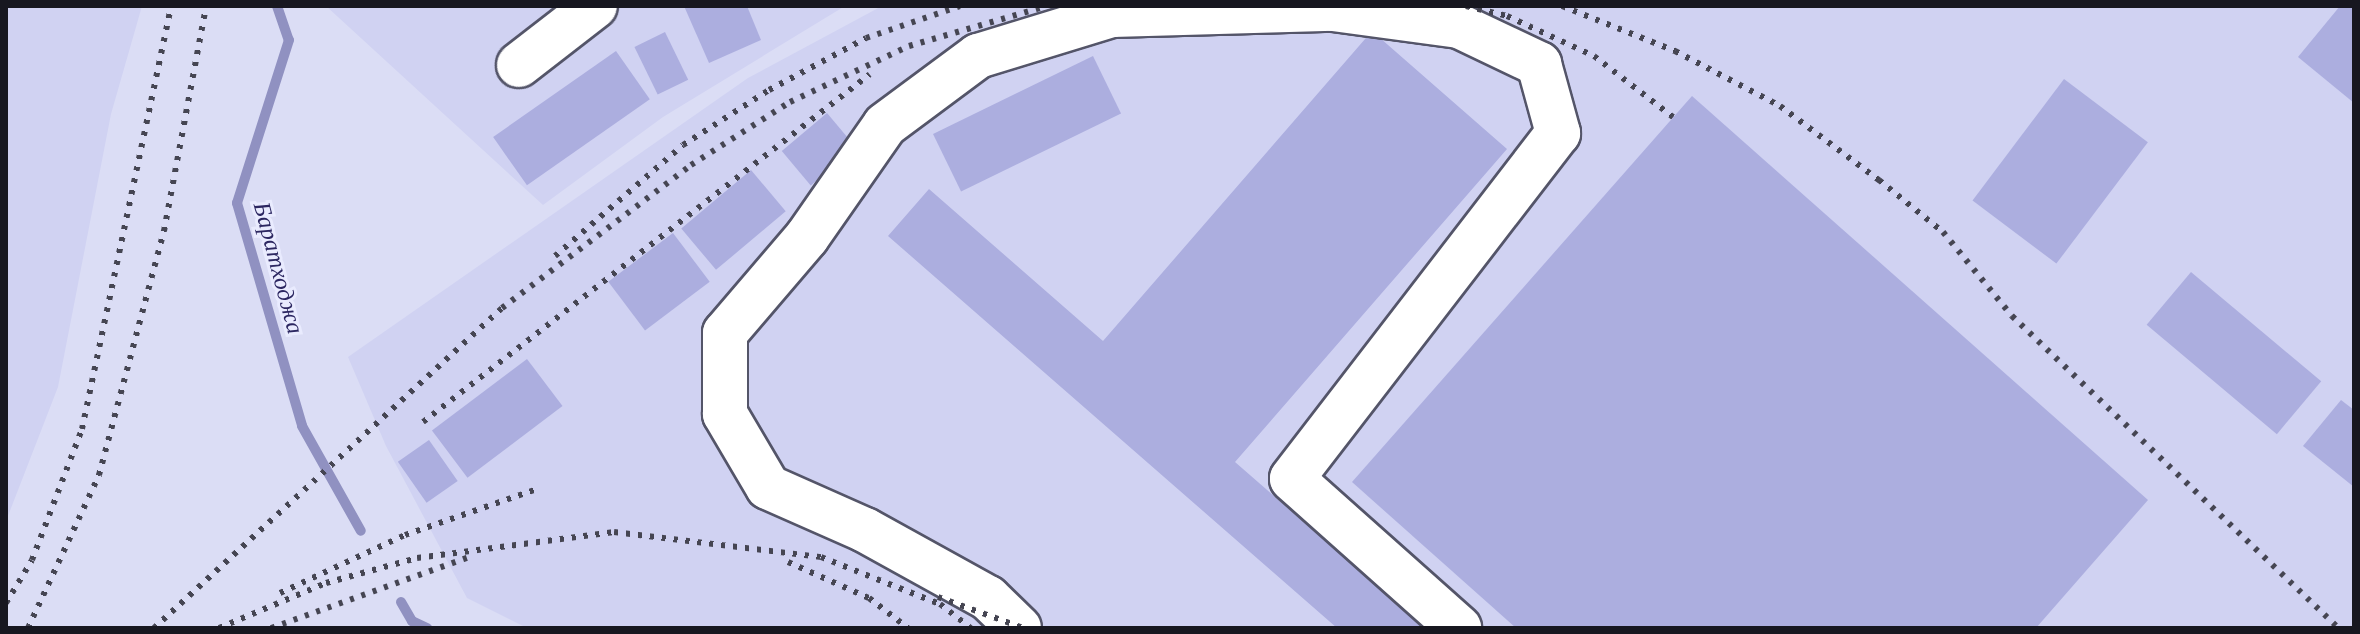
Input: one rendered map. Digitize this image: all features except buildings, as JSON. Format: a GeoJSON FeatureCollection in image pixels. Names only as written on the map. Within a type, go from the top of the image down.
{"type":"FeatureCollection","features":[{"type":"Feature","properties":{"kind":"lane"},"geometry":{"type":"LineString","coordinates":[[519,65],[595,6]]}},
{"type":"Feature","properties":{"kind":"lane"},"geometry":{"type":"LineString","coordinates":[[1019,628],[988,598],[865,530],[768,487],[725,414],[725,333],[807,237],[885,125],[978,56],[1113,11],[1333,9],[1459,26],[1539,64],[1558,133],[1292,479],[1459,628]]}},
{"type":"Feature","properties":{"kind":"shaded area"},"geometry":{"type":"Polygon","coordinates":[[[6,6],[142,6],[111,114],[58,387],[6,521],[6,6]]]}},
{"type":"Feature","properties":{"kind":"shaded area"},"geometry":{"type":"Polygon","coordinates":[[[326,6],[845,6],[663,117],[543,205],[326,6]]]}},
{"type":"Feature","properties":{"kind":"shaded area"},"geometry":{"type":"Polygon","coordinates":[[[882,6],[2354,6],[2354,628],[527,628],[467,598],[386,446],[348,357],[748,78],[882,6]]]}},
{"type":"Feature","properties":{"kind":"waterway","name":"Баратходжа"},"geometry":{"type":"LineString","coordinates":[[277,6],[289,40],[237,203],[302,426],[361,531]]}},
{"type":"Feature","properties":{"kind":"waterway","name":"Баратходжа"},"geometry":{"type":"LineString","coordinates":[[401,602],[412,621],[427,628]]}},
{"type":"Feature","properties":{"kind":"railway"},"geometry":{"type":"LineString","coordinates":[[6,603],[32,560],[82,429],[171,6]]}},
{"type":"Feature","properties":{"kind":"railway"},"geometry":{"type":"LineString","coordinates":[[28,628],[99,475],[164,231],[206,6]]}},
{"type":"Feature","properties":{"kind":"railway"},"geometry":{"type":"LineString","coordinates":[[555,256],[683,145],[769,90],[866,38],[960,6]]}},
{"type":"Feature","properties":{"kind":"railway"},"geometry":{"type":"LineString","coordinates":[[154,628],[502,308],[691,165],[790,102],[909,46],[1047,6]]}},
{"type":"Feature","properties":{"kind":"railway"},"geometry":{"type":"LineString","coordinates":[[1466,6],[1507,16],[1594,56],[1673,117]]}},
{"type":"Feature","properties":{"kind":"railway"},"geometry":{"type":"LineString","coordinates":[[1562,6],[1675,51],[1780,106],[1879,180],[1943,232],[2012,316],[2338,628]]}},
{"type":"Feature","properties":{"kind":"railway"},"geometry":{"type":"LineString","coordinates":[[423,422],[870,74]]}},
{"type":"Feature","properties":{"kind":"railway"},"geometry":{"type":"LineString","coordinates":[[280,593],[405,535],[540,488]]}},
{"type":"Feature","properties":{"kind":"railway"},"geometry":{"type":"LineString","coordinates":[[219,628],[326,583],[417,558],[614,532],[821,557],[940,604],[971,628]]}},
{"type":"Feature","properties":{"kind":"railway"},"geometry":{"type":"LineString","coordinates":[[271,628],[467,558]]}},
{"type":"Feature","properties":{"kind":"railway"},"geometry":{"type":"LineString","coordinates":[[788,562],[869,598],[908,628]]}},
{"type":"Feature","properties":{"kind":"railway"},"geometry":{"type":"LineString","coordinates":[[938,597],[1023,628]]}}]}
